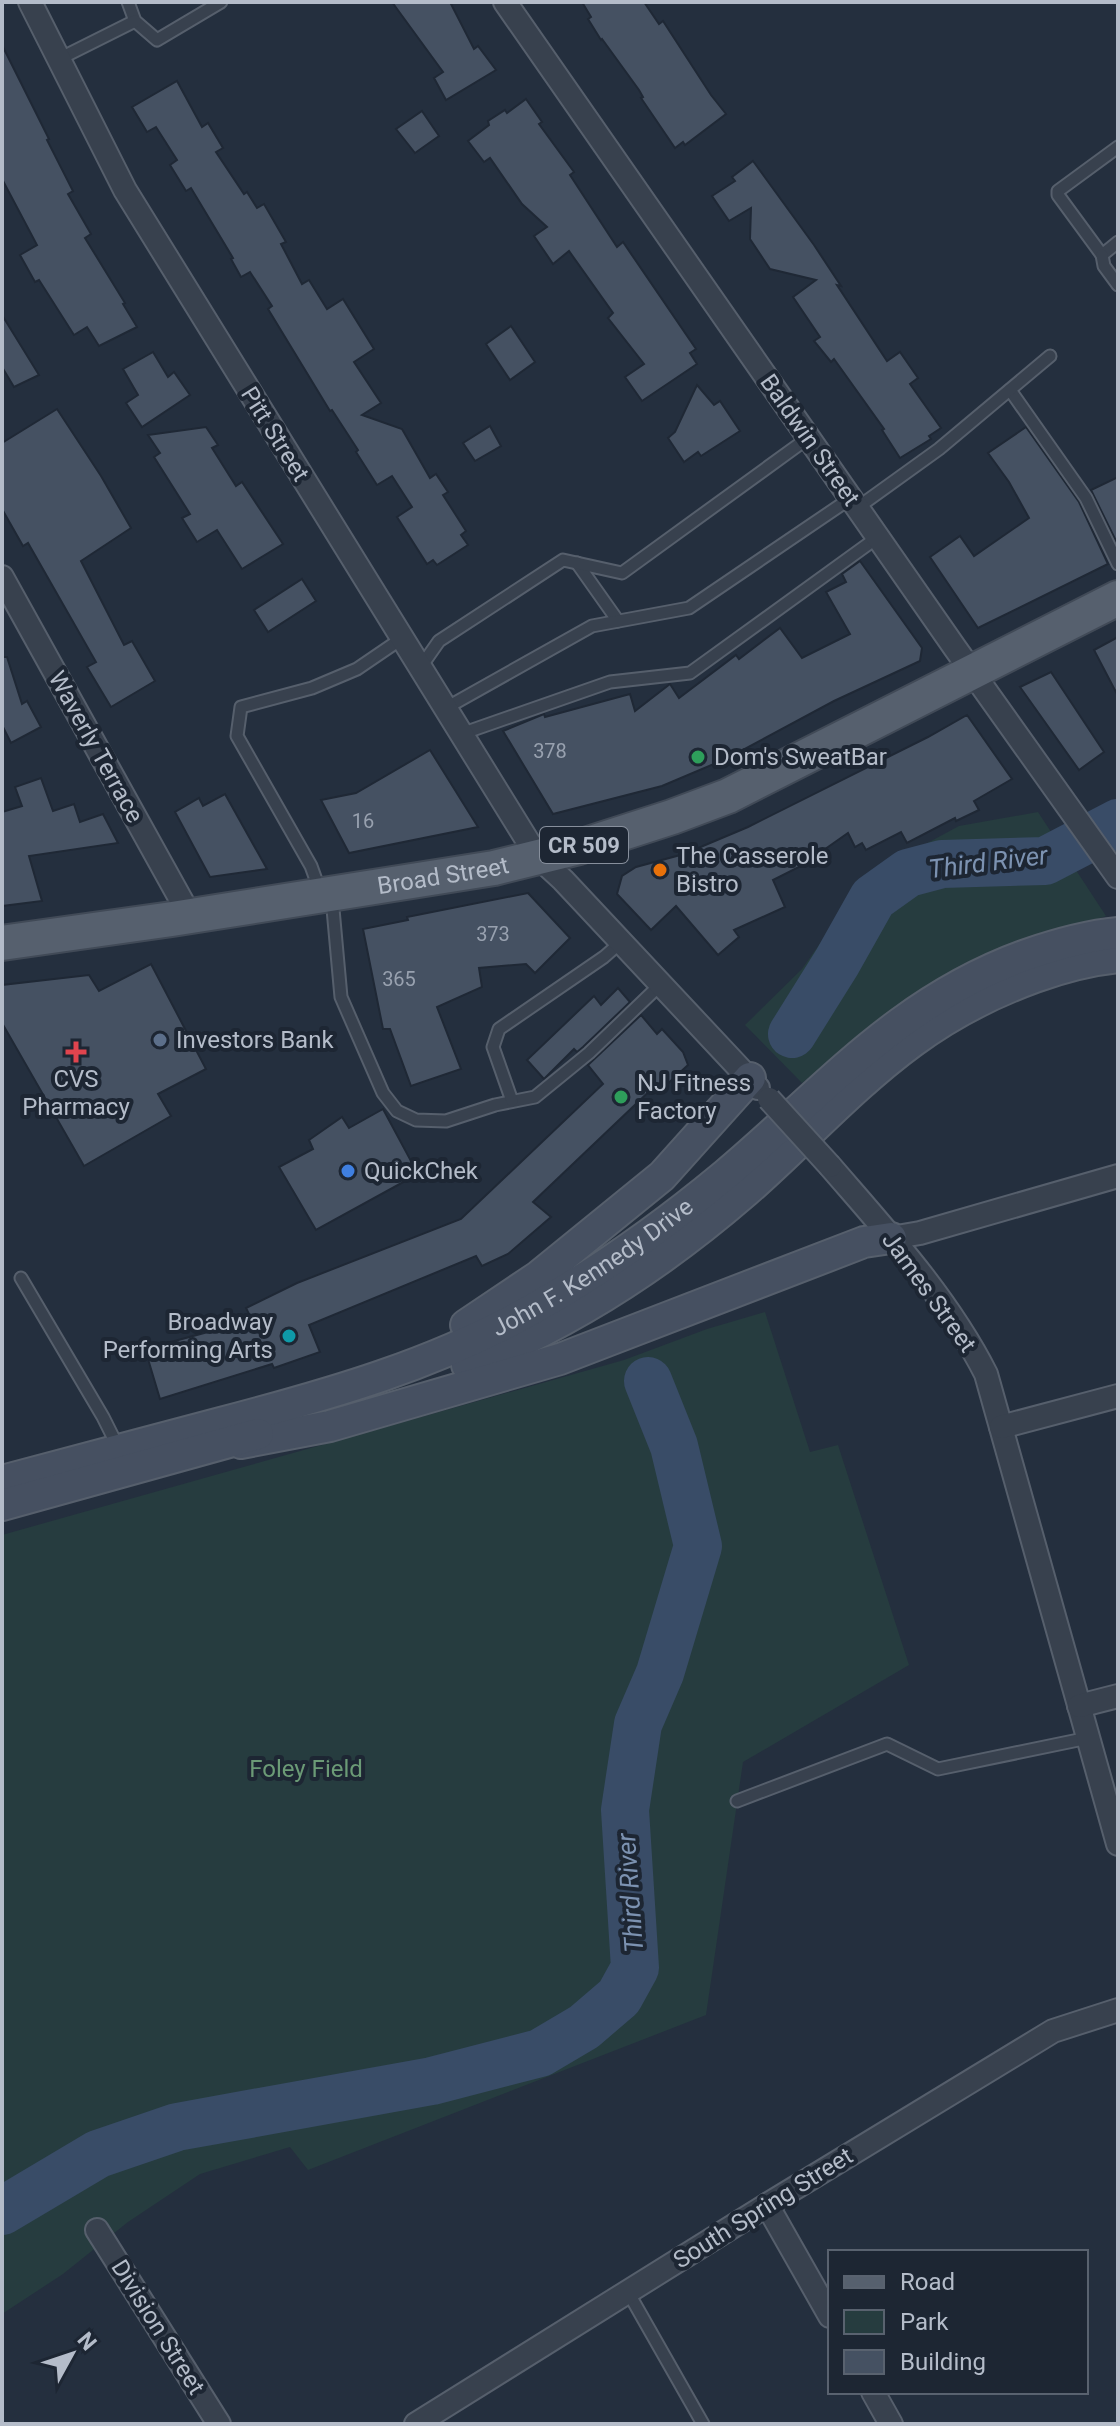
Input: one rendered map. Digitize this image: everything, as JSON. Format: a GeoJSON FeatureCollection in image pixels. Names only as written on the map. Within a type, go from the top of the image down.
{"type":"FeatureCollection","features":[{"type":"Feature","properties":{"kind":"main road","name":"Broad Street"},"geometry":{"type":"LineString","coordinates":[[2,943],[494,868],[579,847],[728,796],[1118,598]]}},
{"type":"Feature","properties":{"kind":"main road","name":"John F. Kennedy Drive"},"geometry":{"type":"LineString","coordinates":[[2,1481],[299,1402],[396,1372],[472,1342],[538,1307],[606,1265],[671,1219],[728,1173],[851,1061],[897,1024],[942,994],[992,967],[1054,945],[1118,933]]}},
{"type":"Feature","properties":{"kind":"main road","name":"John F. Kennedy Drive"},"geometry":{"type":"LineString","coordinates":[[2,1505],[207,1449],[402,1390],[480,1360],[549,1327],[687,1239],[745,1192],[911,1043],[955,1014],[1002,989],[1061,968],[1118,957]]}},
{"type":"Feature","properties":{"kind":"main road"},"geometry":{"type":"LineString","coordinates":[[299,1402],[378,1371],[443,1339],[539,1276],[662,1176],[759,1089]]}},
{"type":"Feature","properties":{"kind":"main road"},"geometry":{"type":"LineString","coordinates":[[207,1449],[330,1426],[560,1359],[856,1245],[891,1238]]}},
{"type":"Feature","properties":{"kind":"street","name":"Pitt Street"},"geometry":{"type":"LineString","coordinates":[[30,2],[125,190],[537,856]]}},
{"type":"Feature","properties":{"kind":"street","name":"Baldwin Street"},"geometry":{"type":"LineString","coordinates":[[505,2],[1113,870]]}},
{"type":"Feature","properties":{"kind":"street","name":"Waverly Terrace"},"geometry":{"type":"LineString","coordinates":[[2,577],[190,916]]}},
{"type":"Feature","properties":{"kind":"street","name":"James Street"},"geometry":{"type":"LineString","coordinates":[[537,856],[563,880],[830,1166],[891,1238],[970,1343],[986,1374],[1118,1844]]}},
{"type":"Feature","properties":{"kind":"street"},"geometry":{"type":"LineString","coordinates":[[891,1238],[920,1233],[1118,1176]]}},
{"type":"Feature","properties":{"kind":"street"},"geometry":{"type":"LineString","coordinates":[[1001,1427],[1118,1396]]}},
{"type":"Feature","properties":{"kind":"street"},"geometry":{"type":"LineString","coordinates":[[1079,1706],[1118,1696]]}},
{"type":"Feature","properties":{"kind":"street","name":"South Spring Street"},"geometry":{"type":"LineString","coordinates":[[416,2424],[1053,2031],[1118,2010]]}},
{"type":"Feature","properties":{"kind":"street"},"geometry":{"type":"LineString","coordinates":[[767,2205],[828,2312]]}},
{"type":"Feature","properties":{"kind":"street","name":"Division Street"},"geometry":{"type":"LineString","coordinates":[[97,2230],[219,2424]]}},
{"type":"Feature","properties":{"kind":"street"},"geometry":{"type":"LineString","coordinates":[[874,2394],[891,2424]]}},
{"type":"Feature","properties":{"kind":"lane"},"geometry":{"type":"LineString","coordinates":[[128,2],[135,21],[157,40],[221,2]]}},
{"type":"Feature","properties":{"kind":"lane"},"geometry":{"type":"LineString","coordinates":[[59,59],[135,21]]}},
{"type":"Feature","properties":{"kind":"lane"},"geometry":{"type":"LineString","coordinates":[[1118,148],[1058,191],[1102,255],[1104,266],[1118,285]]}},
{"type":"Feature","properties":{"kind":"lane"},"geometry":{"type":"LineString","coordinates":[[1102,255],[1118,242]]}},
{"type":"Feature","properties":{"kind":"lane"},"geometry":{"type":"LineString","coordinates":[[446,708],[592,626],[689,608],[939,449],[1050,356]]}},
{"type":"Feature","properties":{"kind":"lane"},"geometry":{"type":"LineString","coordinates":[[1010,390],[1086,498],[1118,564]]}},
{"type":"Feature","properties":{"kind":"lane"},"geometry":{"type":"LineString","coordinates":[[420,669],[439,641],[563,560],[622,573],[808,438]]}},
{"type":"Feature","properties":{"kind":"lane"},"geometry":{"type":"LineString","coordinates":[[461,734],[610,682],[690,673],[878,537]]}},
{"type":"Feature","properties":{"kind":"lane"},"geometry":{"type":"LineString","coordinates":[[577,563],[618,621]]}},
{"type":"Feature","properties":{"kind":"lane"},"geometry":{"type":"LineString","coordinates":[[401,639],[357,669],[312,688],[241,707],[237,736],[327,894],[341,997],[383,1093],[397,1111],[416,1120],[446,1121],[535,1097],[589,1053],[661,984]]}},
{"type":"Feature","properties":{"kind":"lane"},"geometry":{"type":"LineString","coordinates":[[512,1101],[493,1047],[499,1029],[621,942]]}},
{"type":"Feature","properties":{"kind":"lane"},"geometry":{"type":"LineString","coordinates":[[21,1278],[120,1450]]}},
{"type":"Feature","properties":{"kind":"lane"},"geometry":{"type":"LineString","coordinates":[[737,1801],[887,1744],[938,1769],[1088,1738]]}},
{"type":"Feature","properties":{"kind":"lane"},"geometry":{"type":"LineString","coordinates":[[628,2292],[703,2424]]}},
{"type":"Feature","properties":{"kind":"green space"},"geometry":{"type":"Polygon","coordinates":[[[1038,812],[1106,916],[951,975],[802,1083],[745,1025],[802,969],[868,875],[959,826],[1038,812]]]}},
{"type":"Feature","properties":{"kind":"green space","name":"Foley Field"},"geometry":{"type":"Polygon","coordinates":[[[765,1312],[810,1452],[838,1445],[909,1665],[743,1762],[706,2015],[308,2170],[290,2147],[200,2174],[128,2222],[63,2274],[2,2314],[2,1535],[624,1360],[707,1329],[765,1312]]]}},
{"type":"Feature","properties":{"kind":"building"},"geometry":{"type":"Polygon","coordinates":[[[392,2],[450,2],[474,49],[478,46],[496,70],[446,100],[434,78],[443,72],[392,2]]]}},
{"type":"Feature","properties":{"kind":"building"},"geometry":{"type":"Polygon","coordinates":[[[582,2],[644,2],[659,24],[663,21],[726,114],[685,145],[683,142],[675,148],[641,98],[639,90],[601,40],[582,2]]]}},
{"type":"Feature","properties":{"kind":"building"},"geometry":{"type":"Polygon","coordinates":[[[2,45],[73,191],[68,194],[91,234],[85,238],[137,327],[99,346],[87,327],[74,335],[39,280],[35,282],[20,255],[37,245],[2,179],[2,45]]]}},
{"type":"Feature","properties":{"kind":"building"},"geometry":{"type":"Polygon","coordinates":[[[177,81],[202,127],[208,123],[223,148],[216,152],[244,194],[247,192],[257,208],[264,204],[286,242],[281,244],[302,284],[309,280],[327,309],[343,299],[374,349],[354,362],[381,403],[362,415],[402,429],[430,478],[436,474],[448,492],[443,495],[466,531],[461,535],[468,545],[437,565],[433,560],[427,564],[397,517],[412,507],[392,476],[377,485],[268,309],[272,306],[250,272],[241,277],[191,188],[186,191],[170,165],[177,160],[156,127],[147,132],[132,107],[177,81]]]}},
{"type":"Feature","properties":{"kind":"building"},"geometry":{"type":"Polygon","coordinates":[[[526,99],[542,122],[539,124],[574,172],[570,175],[617,247],[623,242],[696,349],[690,353],[697,364],[642,401],[625,377],[644,364],[608,318],[613,313],[569,251],[553,264],[534,236],[547,227],[522,204],[490,158],[484,162],[468,141],[489,125],[488,121],[505,110],[507,113],[526,99]]]}},
{"type":"Feature","properties":{"kind":"building"},"geometry":{"type":"Polygon","coordinates":[[[422,111],[439,136],[415,153],[396,129],[422,111]]]}},
{"type":"Feature","properties":{"kind":"building"},"geometry":{"type":"Polygon","coordinates":[[[753,161],[814,245],[887,361],[900,352],[918,378],[910,384],[941,428],[929,436],[931,439],[900,458],[884,429],[834,359],[831,362],[814,341],[820,337],[793,297],[816,280],[770,269],[750,239],[751,208],[729,221],[712,196],[735,181],[732,177],[753,161]]]}},
{"type":"Feature","properties":{"kind":"building"},"geometry":{"type":"Polygon","coordinates":[[[2,315],[39,375],[14,387],[2,367],[2,315]]]}},
{"type":"Feature","properties":{"kind":"building"},"geometry":{"type":"Polygon","coordinates":[[[511,326],[535,362],[510,380],[486,344],[511,326]]]}},
{"type":"Feature","properties":{"kind":"building"},"geometry":{"type":"Polygon","coordinates":[[[153,352],[168,377],[174,372],[190,395],[142,427],[126,403],[138,395],[123,369],[153,352]]]}},
{"type":"Feature","properties":{"kind":"building"},"geometry":{"type":"Polygon","coordinates":[[[697,385],[714,405],[720,401],[740,431],[701,456],[698,452],[684,462],[668,438],[675,432],[697,385]]]}},
{"type":"Feature","properties":{"kind":"building"},"geometry":{"type":"Polygon","coordinates":[[[57,409],[131,528],[81,561],[124,645],[132,641],[155,681],[111,707],[87,667],[96,662],[28,543],[23,546],[2,509],[2,443],[57,409]]]}},
{"type":"Feature","properties":{"kind":"building"},"geometry":{"type":"Polygon","coordinates":[[[490,426],[501,446],[475,461],[463,443],[490,426]]]}},
{"type":"Feature","properties":{"kind":"building"},"geometry":{"type":"Polygon","coordinates":[[[206,427],[218,445],[212,448],[236,486],[242,482],[283,544],[242,569],[217,530],[197,542],[182,518],[190,514],[154,457],[160,453],[148,435],[206,427]]]}},
{"type":"Feature","properties":{"kind":"building"},"geometry":{"type":"Polygon","coordinates":[[[1026,427],[1079,502],[1108,564],[978,628],[930,557],[960,536],[974,556],[1029,518],[988,453],[1026,427]]]}},
{"type":"Feature","properties":{"kind":"building"},"geometry":{"type":"Polygon","coordinates":[[[1118,477],[1118,545],[1091,490],[1118,477]]]}},
{"type":"Feature","properties":{"kind":"building"},"geometry":{"type":"Polygon","coordinates":[[[860,561],[922,648],[920,661],[834,701],[728,758],[662,786],[553,814],[503,731],[544,714],[545,717],[630,694],[635,711],[670,684],[679,698],[736,655],[739,659],[780,628],[802,658],[850,634],[826,592],[846,582],[842,574],[860,561]]]}},
{"type":"Feature","properties":{"kind":"building"},"geometry":{"type":"Polygon","coordinates":[[[302,579],[316,601],[268,632],[254,610],[302,579]]]}},
{"type":"Feature","properties":{"kind":"building"},"geometry":{"type":"Polygon","coordinates":[[[1118,637],[1118,696],[1094,650],[1118,637]]]}},
{"type":"Feature","properties":{"kind":"building"},"geometry":{"type":"Polygon","coordinates":[[[2,657],[7,657],[22,704],[27,701],[41,727],[11,743],[2,725],[2,657]]]}},
{"type":"Feature","properties":{"kind":"building"},"geometry":{"type":"Polygon","coordinates":[[[1051,672],[1104,752],[1079,770],[1020,687],[1051,672]]]}},
{"type":"Feature","properties":{"kind":"building"},"geometry":{"type":"Polygon","coordinates":[[[967,715],[1012,779],[974,801],[979,810],[956,821],[955,818],[907,843],[901,832],[866,850],[862,843],[855,847],[848,833],[801,866],[773,880],[785,907],[734,930],[739,937],[718,955],[676,906],[651,930],[617,894],[622,876],[636,867],[684,854],[748,827],[967,715]]]}},
{"type":"Feature","properties":{"kind":"building"},"geometry":{"type":"Polygon","coordinates":[[[430,750],[478,827],[349,853],[321,800],[356,793],[430,750]]]}},
{"type":"Feature","properties":{"kind":"building"},"geometry":{"type":"Polygon","coordinates":[[[41,778],[53,811],[74,804],[80,822],[103,814],[118,843],[29,856],[42,901],[2,906],[2,812],[22,806],[15,787],[41,778]]]}},
{"type":"Feature","properties":{"kind":"building"},"geometry":{"type":"Polygon","coordinates":[[[225,794],[267,869],[210,877],[175,812],[199,798],[203,806],[225,794]]]}},
{"type":"Feature","properties":{"kind":"building"},"geometry":{"type":"Polygon","coordinates":[[[528,893],[570,938],[535,973],[526,964],[479,968],[482,987],[437,1007],[461,1069],[411,1086],[390,1029],[383,1029],[363,929],[528,893]]]}},
{"type":"Feature","properties":{"kind":"building","name":"CVS Pharmacy"},"geometry":{"type":"Polygon","coordinates":[[[151,964],[206,1069],[158,1094],[171,1116],[84,1166],[2,1023],[2,985],[89,975],[99,991],[151,964]]]}},
{"type":"Feature","properties":{"kind":"building"},"geometry":{"type":"Polygon","coordinates":[[[618,988],[630,1002],[544,1079],[527,1060],[594,996],[601,1005],[618,988]]]}},
{"type":"Feature","properties":{"kind":"building"},"geometry":{"type":"Polygon","coordinates":[[[641,1015],[657,1034],[662,1029],[683,1052],[688,1065],[662,1089],[657,1084],[533,1202],[551,1217],[508,1254],[482,1266],[476,1256],[309,1325],[320,1352],[160,1399],[145,1349],[252,1320],[246,1308],[297,1283],[461,1219],[603,1084],[588,1065],[641,1015]]]}},
{"type":"Feature","properties":{"kind":"building","name":"QuickChek"},"geometry":{"type":"Polygon","coordinates":[[[383,1109],[418,1174],[316,1230],[279,1167],[313,1149],[309,1140],[342,1117],[349,1128],[383,1109]]]}},
{"type":"Feature","properties":{"kind":"waterway","name":"Third River"},"geometry":{"type":"LineString","coordinates":[[792,1034],[873,898],[908,873],[942,864],[1045,861],[1118,823]]}},
{"type":"Feature","properties":{"kind":"waterway","name":"Third River"},"geometry":{"type":"LineString","coordinates":[[2,2211],[98,2154],[177,2127],[432,2081],[540,2053],[584,2027],[619,1997],[635,1968],[625,1810],[638,1724],[660,1673],[698,1546],[674,1446],[648,1381]]}},
{"type":"Feature","properties":{"kind":"place","name":"Dom's SweatBar"},"geometry":{"type":"Point","coordinates":[698,757]}},
{"type":"Feature","properties":{"kind":"place","name":"The Casserole Bistro"},"geometry":{"type":"Point","coordinates":[660,870]}},
{"type":"Feature","properties":{"kind":"place","name":"Investors Bank"},"geometry":{"type":"Point","coordinates":[160,1040]}},
{"type":"Feature","properties":{"kind":"place","name":"CVS Pharmacy"},"geometry":{"type":"Point","coordinates":[76,1052]}},
{"type":"Feature","properties":{"kind":"place","name":"NJ Fitness Factory"},"geometry":{"type":"Point","coordinates":[621,1097]}},
{"type":"Feature","properties":{"kind":"place","name":"QuickChek"},"geometry":{"type":"Point","coordinates":[348,1171]}},
{"type":"Feature","properties":{"kind":"place","name":"Broadway Performing Arts"},"geometry":{"type":"Point","coordinates":[289,1336]}}]}
